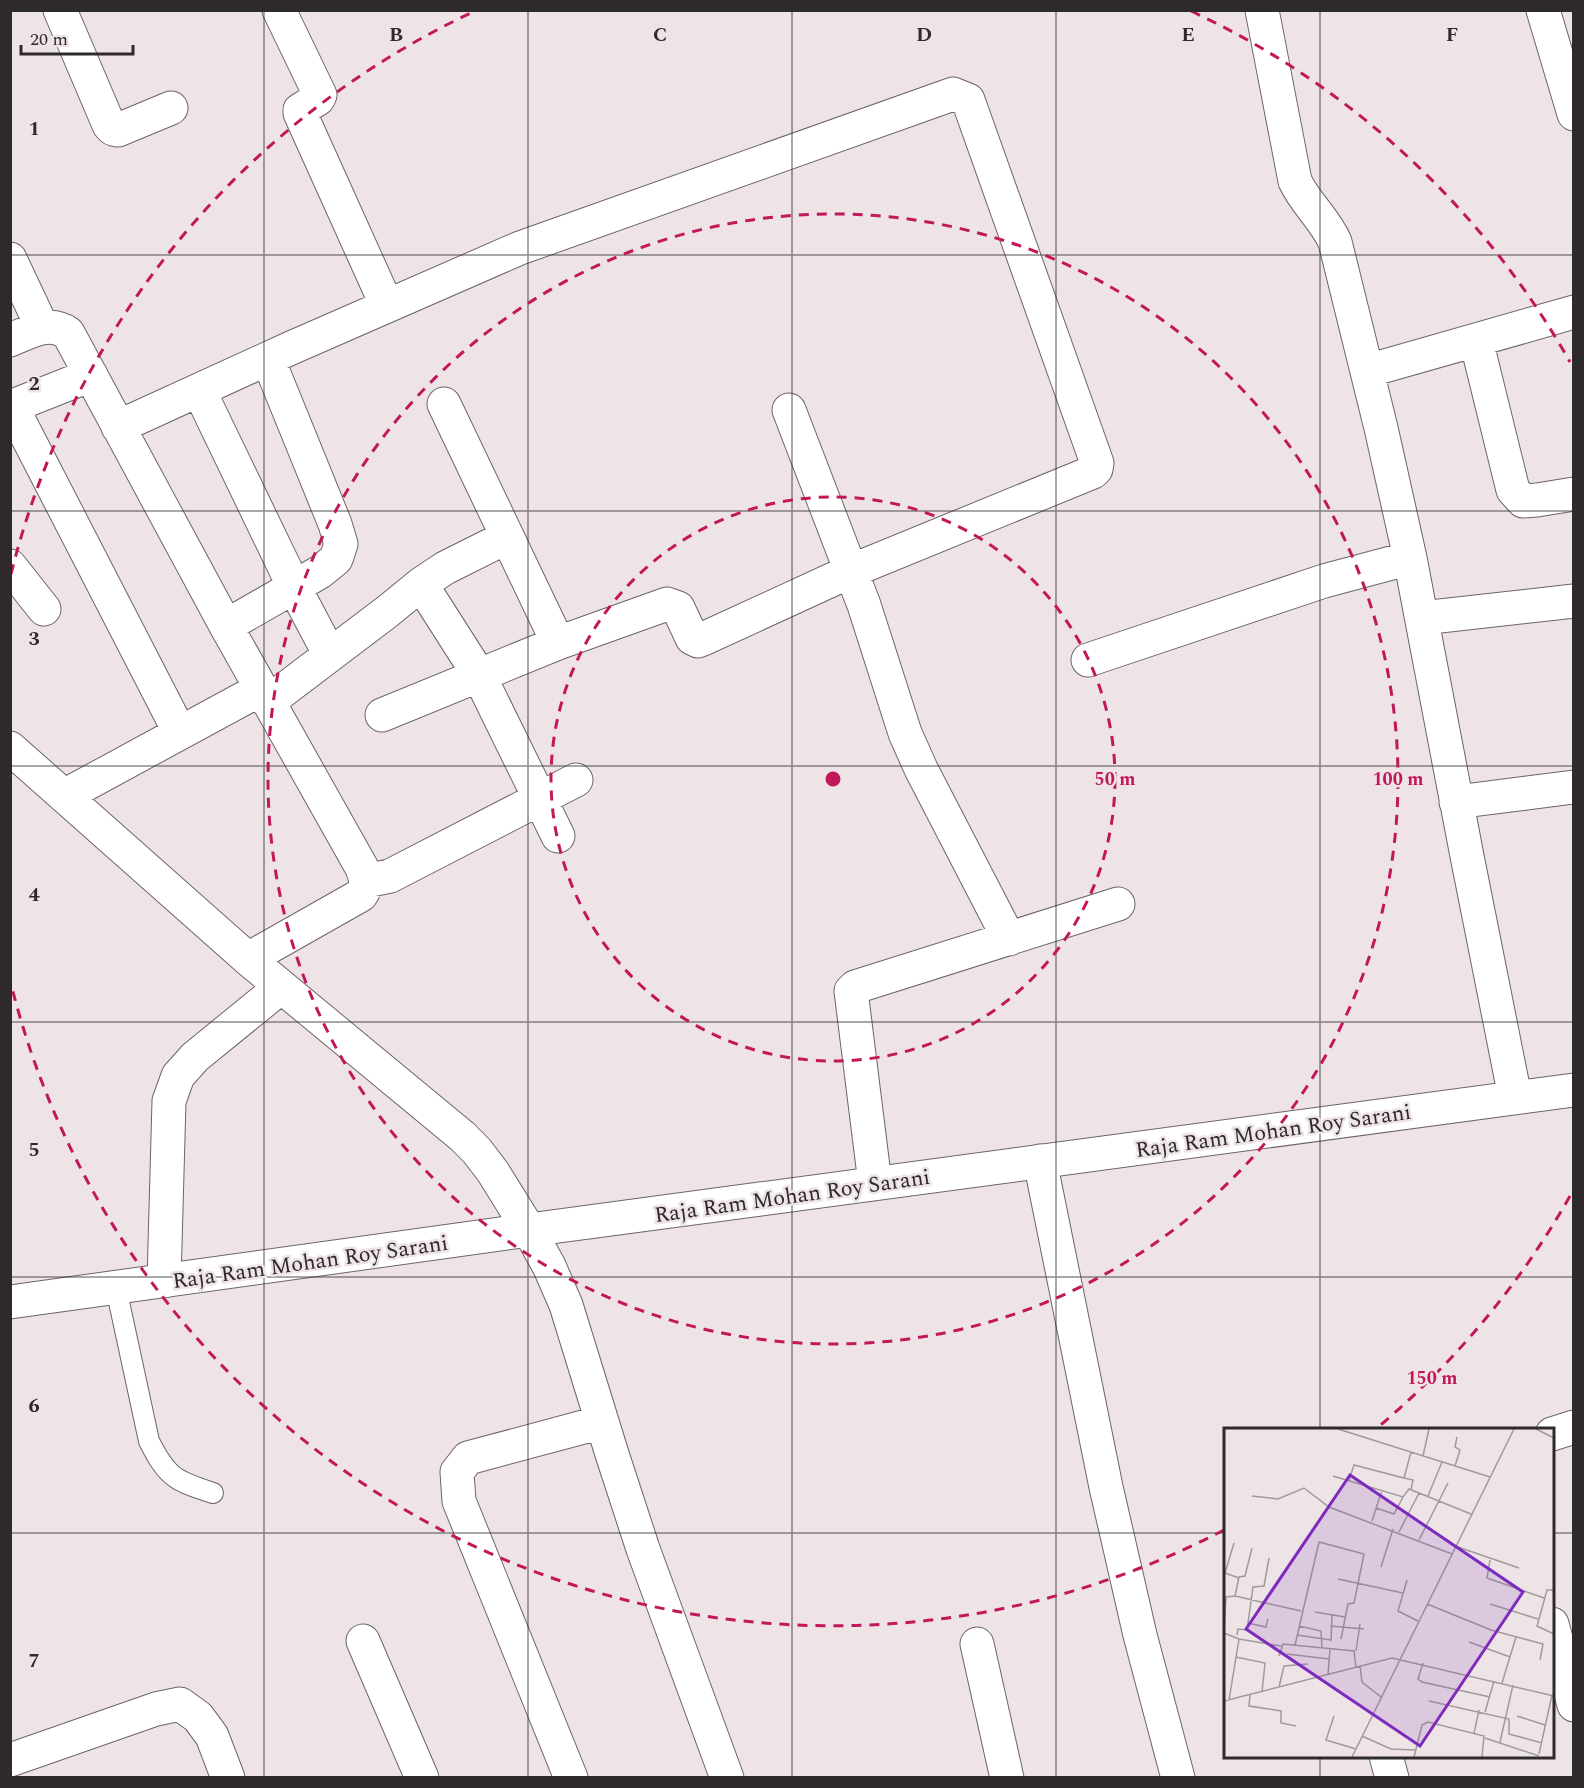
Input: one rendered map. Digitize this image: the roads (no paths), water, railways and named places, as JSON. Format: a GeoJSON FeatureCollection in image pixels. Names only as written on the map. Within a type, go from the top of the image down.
{"type":"FeatureCollection","features":[{"type":"Feature","properties":{"kind":"street"},"geometry":{"type":"LineString","coordinates":[[60,10],[109,125],[113,129],[118,130],[171,108]]}},
{"type":"Feature","properties":{"kind":"street"},"geometry":{"type":"LineString","coordinates":[[279,10],[320,95],[318,99],[302,108],[300,113],[387,306]]}},
{"type":"Feature","properties":{"kind":"street"},"geometry":{"type":"LineString","coordinates":[[1262,10],[1295,181],[1299,190],[1330,231],[1335,242],[1367,371],[1410,558],[1515,1097]]}},
{"type":"Feature","properties":{"kind":"street"},"geometry":{"type":"LineString","coordinates":[[1554,14],[1574,114]]}},
{"type":"Feature","properties":{"kind":"street"},"geometry":{"type":"LineString","coordinates":[[118,427],[520,248],[953,94],[969,100],[1097,463],[1096,469],[850,571],[704,639],[698,641],[692,639],[678,608],[667,604],[558,643],[382,715]]}},
{"type":"Feature","properties":{"kind":"street"},"geometry":{"type":"LineString","coordinates":[[10,259],[42,327]]}},
{"type":"Feature","properties":{"kind":"street"},"geometry":{"type":"LineString","coordinates":[[1367,371],[1574,312]]}},
{"type":"Feature","properties":{"kind":"street"},"geometry":{"type":"LineString","coordinates":[[10,340],[42,327],[61,328],[68,333],[226,626],[362,868],[366,889],[361,895],[248,959]]}},
{"type":"Feature","properties":{"kind":"street"},"geometry":{"type":"LineString","coordinates":[[1476,340],[1513,490],[1523,501],[1574,494]]}},
{"type":"Feature","properties":{"kind":"street"},"geometry":{"type":"LineString","coordinates":[[226,626],[320,573],[336,559],[341,544],[268,359]]}},
{"type":"Feature","properties":{"kind":"street"},"geometry":{"type":"LineString","coordinates":[[91,375],[11,407],[180,733]]}},
{"type":"Feature","properties":{"kind":"street"},"geometry":{"type":"LineString","coordinates":[[199,390],[294,587],[330,655]]}},
{"type":"Feature","properties":{"kind":"street"},"geometry":{"type":"LineString","coordinates":[[444,404],[558,643]]}},
{"type":"Feature","properties":{"kind":"street"},"geometry":{"type":"LineString","coordinates":[[789,410],[864,605],[905,733],[921,769],[1009,939]]}},
{"type":"Feature","properties":{"kind":"street"},"geometry":{"type":"LineString","coordinates":[[64,796],[180,733],[264,695],[330,655],[445,568],[507,537]]}},
{"type":"Feature","properties":{"kind":"street"},"geometry":{"type":"LineString","coordinates":[[1088,660],[1324,581],[1410,558]]}},
{"type":"Feature","properties":{"kind":"street"},"geometry":{"type":"LineString","coordinates":[[10,566],[44,609]]}},
{"type":"Feature","properties":{"kind":"street"},"geometry":{"type":"LineString","coordinates":[[421,584],[479,675],[558,836]]}},
{"type":"Feature","properties":{"kind":"street"},"geometry":{"type":"LineString","coordinates":[[1422,618],[1574,601]]}},
{"type":"Feature","properties":{"kind":"street"},"geometry":{"type":"LineString","coordinates":[[10,748],[248,959],[462,1136],[493,1172],[549,1266],[566,1305],[643,1549],[727,1778]]}},
{"type":"Feature","properties":{"kind":"street"},"geometry":{"type":"LineString","coordinates":[[366,881],[390,876],[576,780]]}},
{"type":"Feature","properties":{"kind":"street"},"geometry":{"type":"LineString","coordinates":[[1456,802],[1574,787]]}},
{"type":"Feature","properties":{"kind":"street"},"geometry":{"type":"LineString","coordinates":[[875,1184],[851,991],[855,987],[1118,904]]}},
{"type":"Feature","properties":{"kind":"street"},"geometry":{"type":"LineString","coordinates":[[164,1281],[169,1101],[178,1076],[195,1057],[281,987]]}},
{"type":"Feature","properties":{"kind":"street","name":"Raja Ram Mohan Roy Sarani"},"geometry":{"type":"LineString","coordinates":[[10,1302],[1574,1090]]}},
{"type":"Feature","properties":{"kind":"street"},"geometry":{"type":"LineString","coordinates":[[1040,1161],[1106,1487],[1140,1635],[1178,1778]]}},
{"type":"Feature","properties":{"kind":"street"},"geometry":{"type":"LineString","coordinates":[[572,1778],[459,1501],[457,1472],[468,1458],[602,1422]]}},
{"type":"Feature","properties":{"kind":"street"},"geometry":{"type":"LineString","coordinates":[[1554,1433],[1574,1426]]}},
{"type":"Feature","properties":{"kind":"street"},"geometry":{"type":"LineString","coordinates":[[1554,1631],[1574,1705]]}},
{"type":"Feature","properties":{"kind":"street"},"geometry":{"type":"LineString","coordinates":[[363,1641],[422,1778]]}},
{"type":"Feature","properties":{"kind":"street"},"geometry":{"type":"LineString","coordinates":[[977,1644],[1007,1778]]}},
{"type":"Feature","properties":{"kind":"street"},"geometry":{"type":"LineString","coordinates":[[10,1760],[156,1709],[180,1704],[198,1717],[212,1736],[228,1778]]}},
{"type":"Feature","properties":{"kind":"street"},"geometry":{"type":"LineString","coordinates":[[1387,1758],[1392,1778]]}},
{"type":"Feature","properties":{"kind":"lane"},"geometry":{"type":"LineString","coordinates":[[116,1288],[148,1441],[159,1463],[173,1478],[213,1493]]}}]}
